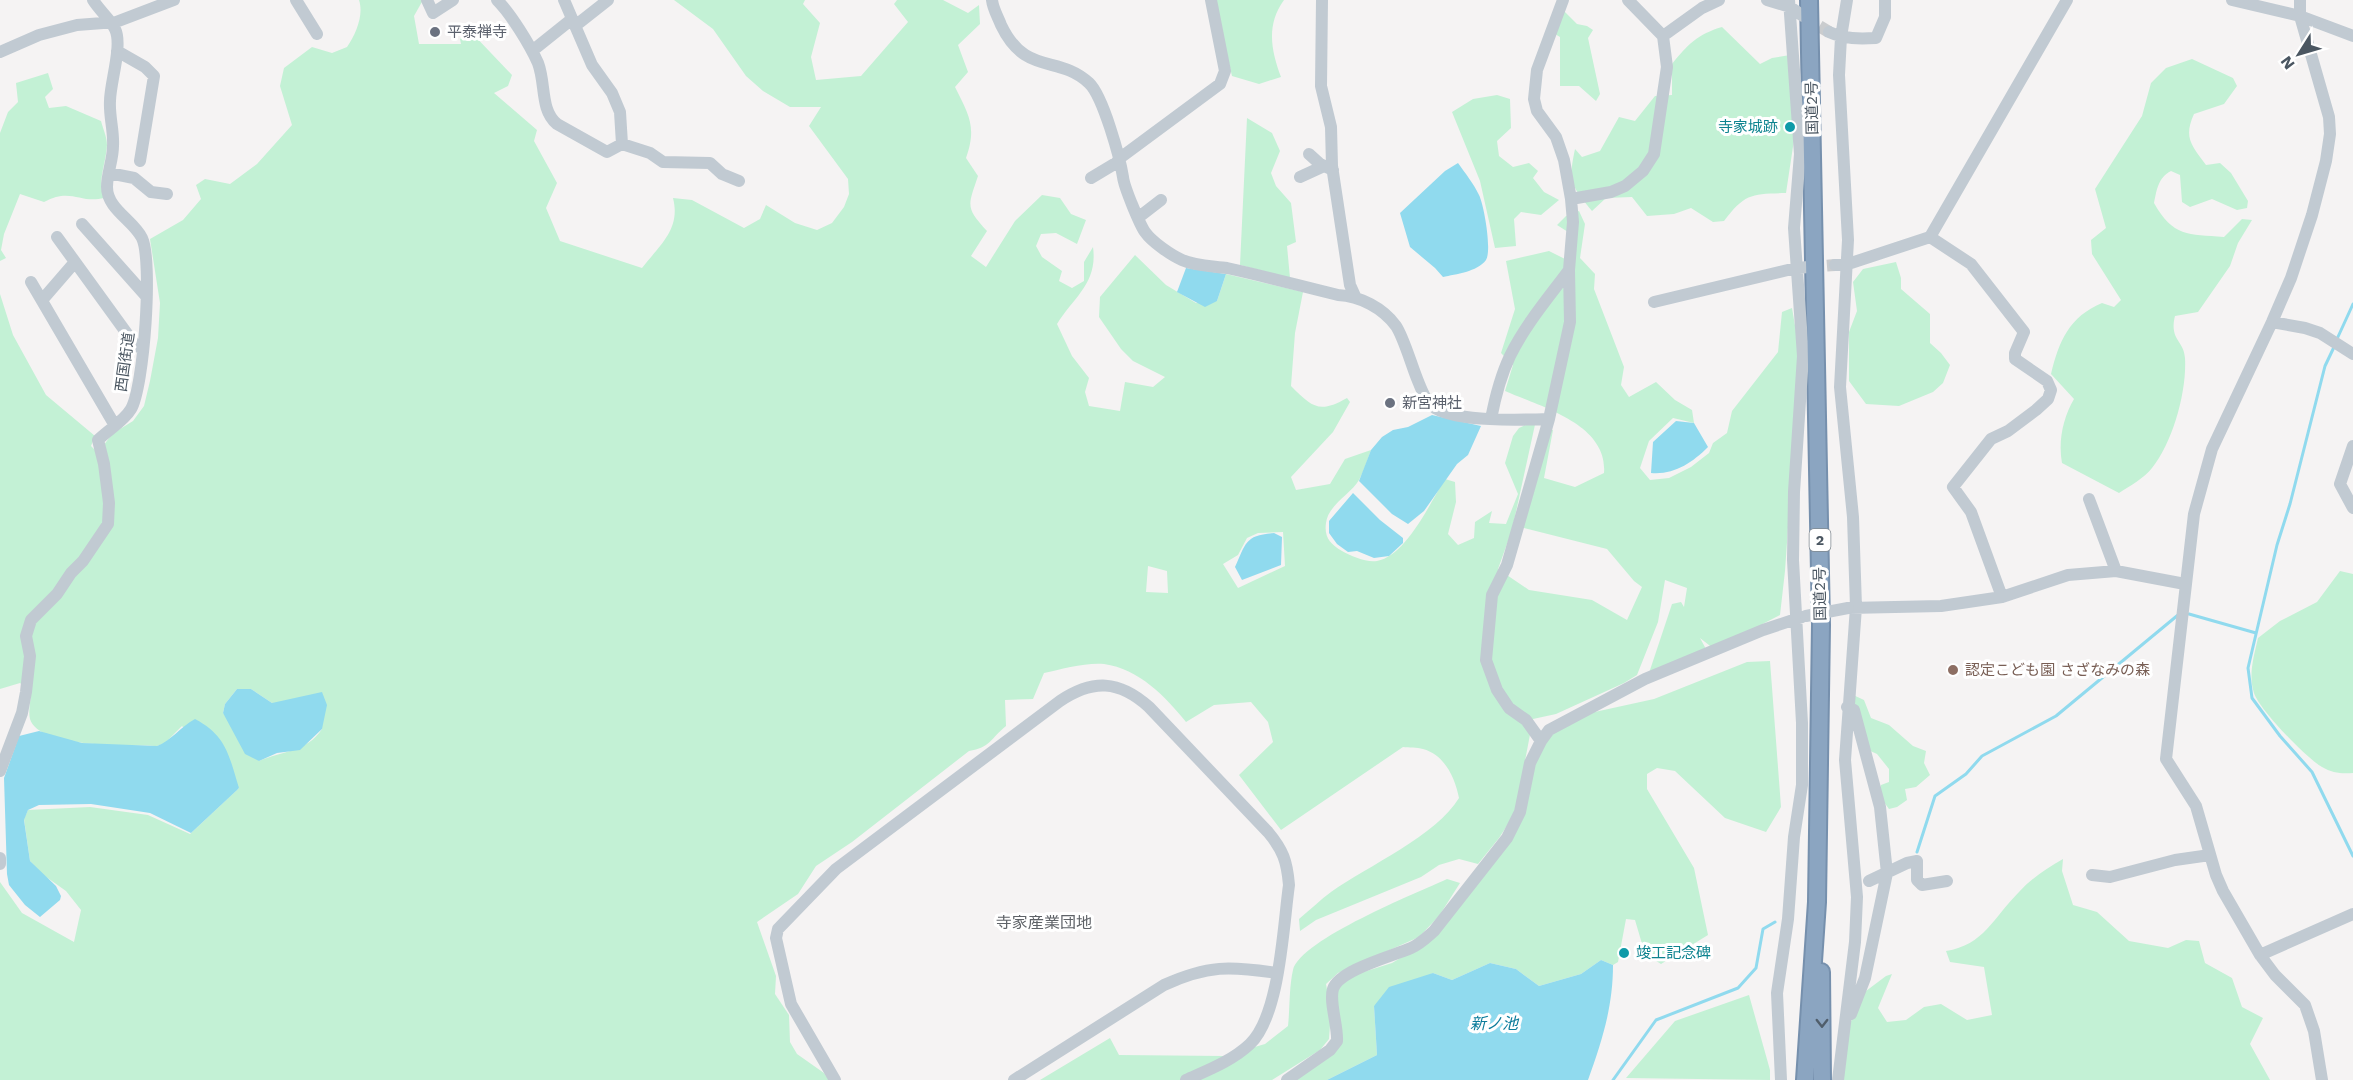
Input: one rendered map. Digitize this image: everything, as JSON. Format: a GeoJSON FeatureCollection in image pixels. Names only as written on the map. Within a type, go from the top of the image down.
{"type":"FeatureCollection","features":[{"type":"Feature","properties":{"kind":"highway","name":"国道2号"},"geometry":{"type":"LineString","coordinates":[[1805,1080],[1816,902],[1821,625],[1809,0]]}},
{"type":"Feature","properties":{"kind":"highway"},"geometry":{"type":"LineString","coordinates":[[1816,902],[1822,1003],[1822,1080]]}},
{"type":"Feature","properties":{"kind":"highway"},"geometry":{"type":"LineString","coordinates":[[1796,1080],[1813,957]]}},
{"type":"Feature","properties":{"kind":"street","name":"西国街道"},"geometry":{"type":"LineString","coordinates":[[0,771],[22,713],[30,656],[26,636],[31,620],[57,594],[70,573],[83,561],[108,524],[109,503],[98,440],[114,424],[126,417],[132,407],[142,348],[146,296],[146,255],[143,240],[109,197],[107,187],[113,147],[110,100],[117,51],[116,30],[93,0]]}},
{"type":"Feature","properties":{"kind":"street"},"geometry":{"type":"LineString","coordinates":[[0,52],[39,36],[77,25],[110,23],[174,0]]}},
{"type":"Feature","properties":{"kind":"street"},"geometry":{"type":"LineString","coordinates":[[296,0],[317,34]]}},
{"type":"Feature","properties":{"kind":"street"},"geometry":{"type":"LineString","coordinates":[[427,0],[433,13],[453,0]]}},
{"type":"Feature","properties":{"kind":"street"},"geometry":{"type":"LineString","coordinates":[[497,0],[539,65],[546,110],[550,118],[608,152],[622,144],[650,153],[663,162],[710,163],[722,174],[739,181]]}},
{"type":"Feature","properties":{"kind":"street"},"geometry":{"type":"LineString","coordinates":[[564,0],[592,65],[612,93],[620,112],[622,144]]}},
{"type":"Feature","properties":{"kind":"street"},"geometry":{"type":"LineString","coordinates":[[532,51],[608,0]]}},
{"type":"Feature","properties":{"kind":"street"},"geometry":{"type":"LineString","coordinates":[[992,0],[992,6],[1017,51],[1032,60],[1072,73],[1090,84],[1104,113],[1120,158],[1123,182],[1145,232],[1182,260],[1338,295],[1355,296],[1386,314],[1398,328],[1424,397],[1435,407],[1451,413],[1491,419],[1548,419]]}},
{"type":"Feature","properties":{"kind":"street"},"geometry":{"type":"LineString","coordinates":[[1091,178],[1116,163],[1220,84],[1225,71],[1211,0]]}},
{"type":"Feature","properties":{"kind":"street"},"geometry":{"type":"LineString","coordinates":[[1322,0],[1321,86],[1331,127],[1328,168],[1350,285],[1355,296]]}},
{"type":"Feature","properties":{"kind":"street"},"geometry":{"type":"LineString","coordinates":[[1541,741],[1526,720],[1509,708],[1497,690],[1486,660],[1492,595],[1507,565],[1548,419],[1570,322],[1569,270],[1573,222],[1571,199],[1564,160],[1556,138],[1537,111],[1534,99],[1537,70],[1563,0]]}},
{"type":"Feature","properties":{"kind":"street"},"geometry":{"type":"LineString","coordinates":[[1571,199],[1611,192],[1625,186],[1643,171],[1654,154],[1667,67],[1663,36],[1628,0]]}},
{"type":"Feature","properties":{"kind":"street"},"geometry":{"type":"LineString","coordinates":[[1663,36],[1702,8],[1719,0]]}},
{"type":"Feature","properties":{"kind":"street"},"geometry":{"type":"LineString","coordinates":[[1767,0],[1790,4],[1803,16]]}},
{"type":"Feature","properties":{"kind":"street"},"geometry":{"type":"LineString","coordinates":[[1838,1080],[1855,942],[1857,897],[1845,760],[1852,608],[1853,517],[1840,387],[1848,264],[1839,75],[1841,37],[1847,0]]}},
{"type":"Feature","properties":{"kind":"street"},"geometry":{"type":"LineString","coordinates":[[1829,32],[1841,37],[1876,38],[1885,17],[1885,0]]}},
{"type":"Feature","properties":{"kind":"street"},"geometry":{"type":"LineString","coordinates":[[1834,265],[1848,264],[1930,237],[2067,0]]}},
{"type":"Feature","properties":{"kind":"street"},"geometry":{"type":"LineString","coordinates":[[2232,0],[2300,16],[2353,36]]}},
{"type":"Feature","properties":{"kind":"street"},"geometry":{"type":"LineString","coordinates":[[2300,0],[2300,16],[2329,117],[2330,134],[2326,161],[2312,215],[2291,279],[2211,449],[2194,514],[2166,759],[2196,806],[2223,891],[2260,955],[2275,975],[2305,1005],[2313,1024],[2322,1080]]}},
{"type":"Feature","properties":{"kind":"street"},"geometry":{"type":"LineString","coordinates":[[1780,1080],[1777,993],[1788,919],[1794,837],[1802,785],[1802,617],[1793,560],[1794,492],[1803,356],[1802,268],[1794,228],[1800,154],[1790,4]]}},
{"type":"Feature","properties":{"kind":"street"},"geometry":{"type":"LineString","coordinates":[[117,51],[145,67],[154,76],[140,161]]}},
{"type":"Feature","properties":{"kind":"street"},"geometry":{"type":"LineString","coordinates":[[1309,154],[1328,168]]}},
{"type":"Feature","properties":{"kind":"street"},"geometry":{"type":"LineString","coordinates":[[1300,177],[1328,168]]}},
{"type":"Feature","properties":{"kind":"street"},"geometry":{"type":"LineString","coordinates":[[109,173],[134,178],[151,192],[167,194]]}},
{"type":"Feature","properties":{"kind":"street"},"geometry":{"type":"LineString","coordinates":[[1139,217],[1161,200]]}},
{"type":"Feature","properties":{"kind":"street"},"geometry":{"type":"LineString","coordinates":[[82,224],[146,296]]}},
{"type":"Feature","properties":{"kind":"street"},"geometry":{"type":"LineString","coordinates":[[57,237],[136,346],[142,348]]}},
{"type":"Feature","properties":{"kind":"street"},"geometry":{"type":"LineString","coordinates":[[1930,237],[1971,264],[2024,332],[2015,359],[2047,381],[2051,390],[2048,399],[2036,410],[2008,431],[1991,439],[1953,487],[1971,512],[2002,597]]}},
{"type":"Feature","properties":{"kind":"street"},"geometry":{"type":"LineString","coordinates":[[43,299],[75,262]]}},
{"type":"Feature","properties":{"kind":"street"},"geometry":{"type":"LineString","coordinates":[[1654,302],[1802,268]]}},
{"type":"Feature","properties":{"kind":"street"},"geometry":{"type":"LineString","coordinates":[[1491,419],[1510,356],[1569,270]]}},
{"type":"Feature","properties":{"kind":"street"},"geometry":{"type":"LineString","coordinates":[[31,282],[114,424]]}},
{"type":"Feature","properties":{"kind":"street"},"geometry":{"type":"LineString","coordinates":[[2272,322],[2320,333],[2353,354]]}},
{"type":"Feature","properties":{"kind":"street"},"geometry":{"type":"LineString","coordinates":[[2353,446],[2340,484],[2353,508]]}},
{"type":"Feature","properties":{"kind":"street"},"geometry":{"type":"LineString","coordinates":[[2089,499],[2116,571]]}},
{"type":"Feature","properties":{"kind":"street"},"geometry":{"type":"LineString","coordinates":[[1287,1080],[1330,1050],[1337,1041],[1338,1031],[1332,995],[1338,981],[1353,972],[1422,942],[1434,931],[1507,838],[1520,812],[1530,763],[1541,741],[1549,730],[1566,720],[1645,679],[1802,617],[1852,608],[1941,606],[2002,597],[2068,575],[2116,571],[2185,584]]}},
{"type":"Feature","properties":{"kind":"street"},"geometry":{"type":"LineString","coordinates":[[835,1080],[791,1004],[776,938],[778,929],[836,869],[1060,701],[1090,686],[1106,685],[1121,688],[1136,695],[1282,849],[1287,868],[1289,885],[1277,973],[1268,1016],[1261,1032],[1235,1055],[1186,1080]]}},
{"type":"Feature","properties":{"kind":"street"},"geometry":{"type":"LineString","coordinates":[[1844,1027],[1848,1024],[1853,1004],[1865,978],[1887,873],[1880,807],[1854,711],[1847,707]]}},
{"type":"Feature","properties":{"kind":"street"},"geometry":{"type":"LineString","coordinates":[[2092,875],[2110,878],[2175,860],[2210,855]]}},
{"type":"Feature","properties":{"kind":"street"},"geometry":{"type":"LineString","coordinates":[[0,858],[0,864]]}},
{"type":"Feature","properties":{"kind":"street"},"geometry":{"type":"LineString","coordinates":[[1869,881],[1907,863],[1917,861],[1917,880],[1922,885],[1947,881]]}},
{"type":"Feature","properties":{"kind":"street"},"geometry":{"type":"LineString","coordinates":[[2260,955],[2353,914]]}},
{"type":"Feature","properties":{"kind":"street"},"geometry":{"type":"LineString","coordinates":[[1014,1080],[1164,985],[1186,975],[1206,970],[1238,968],[1277,973]]}},
{"type":"Feature","properties":{"kind":"green space"},"geometry":{"type":"Polygon","coordinates":[[[359,0],[423,0],[414,16],[419,44],[461,44],[460,39],[471,32],[512,75],[508,86],[494,93],[537,130],[534,141],[557,183],[546,208],[560,241],[642,268],[662,244],[671,228],[675,209],[673,198],[692,200],[744,228],[760,219],[766,205],[795,223],[817,230],[832,223],[844,207],[849,194],[848,179],[809,126],[821,107],[790,107],[763,91],[746,76],[713,29],[674,0],[805,0],[803,4],[820,23],[811,57],[816,80],[861,76],[908,22],[894,4],[897,0],[943,0],[968,13],[979,5],[980,24],[958,45],[968,72],[955,87],[970,121],[971,138],[966,158],[978,176],[970,206],[987,231],[971,256],[986,267],[1015,221],[1042,195],[1060,198],[1071,214],[1086,220],[1077,244],[1056,233],[1041,234],[1036,246],[1042,257],[1062,271],[1059,281],[1072,288],[1084,281],[1084,262],[1093,247],[1094,260],[1088,280],[1057,324],[1072,356],[1089,378],[1085,392],[1089,406],[1120,411],[1125,382],[1153,387],[1165,377],[1133,361],[1121,349],[1099,317],[1100,297],[1135,255],[1166,285],[1196,303],[1217,301],[1226,274],[1303,292],[1295,333],[1291,386],[1316,406],[1329,406],[1347,398],[1350,402],[1333,432],[1291,477],[1296,490],[1330,484],[1345,459],[1371,450],[1359,480],[1335,505],[1328,517],[1326,532],[1331,543],[1346,553],[1364,560],[1377,561],[1388,557],[1398,549],[1416,527],[1445,479],[1455,482],[1456,502],[1448,534],[1458,545],[1474,538],[1475,522],[1492,511],[1489,523],[1506,524],[1518,494],[1505,463],[1513,436],[1519,428],[1536,420],[1512,530],[1498,569],[1529,590],[1592,600],[1627,620],[1642,587],[1634,581],[1607,549],[1520,527],[1548,429],[1553,430],[1544,478],[1575,487],[1604,473],[1602,456],[1595,442],[1584,430],[1553,411],[1505,391],[1513,365],[1501,353],[1515,309],[1506,261],[1549,251],[1565,259],[1576,237],[1557,225],[1566,216],[1579,211],[1585,224],[1580,258],[1595,274],[1594,289],[1624,367],[1621,385],[1629,397],[1656,382],[1675,400],[1692,410],[1694,423],[1673,418],[1649,441],[1640,468],[1650,480],[1669,478],[1691,467],[1709,453],[1713,443],[1727,433],[1732,411],[1778,352],[1782,312],[1792,308],[1800,355],[1780,615],[1714,649],[1700,638],[1706,649],[1649,673],[1672,604],[1681,602],[1684,607],[1687,588],[1665,580],[1658,622],[1637,675],[1556,714],[1533,719],[1515,813],[1478,864],[1459,859],[1439,865],[1421,877],[1316,920],[1300,931],[1299,919],[1327,895],[1419,837],[1449,812],[1459,798],[1452,775],[1443,762],[1431,752],[1423,749],[1403,747],[1281,830],[1239,775],[1273,742],[1268,722],[1251,702],[1214,705],[1186,722],[1150,685],[1117,667],[1090,664],[1044,673],[1033,699],[1005,700],[1006,726],[990,742],[982,748],[969,751],[852,842],[816,866],[798,894],[757,922],[776,976],[775,994],[789,1015],[790,1042],[797,1054],[824,1073],[829,1080],[0,1080],[0,882],[22,913],[74,942],[81,910],[66,891],[42,874],[30,861],[24,819],[28,810],[90,807],[148,815],[190,834],[239,788],[182,726],[165,743],[157,746],[108,745],[67,740],[50,736],[37,729],[29,716],[31,692],[20,683],[0,689],[0,294],[13,335],[46,395],[95,436],[91,446],[98,453],[112,434],[133,421],[144,406],[158,338],[160,303],[150,239],[183,220],[201,199],[196,185],[205,179],[230,184],[257,164],[292,125],[280,86],[284,68],[312,47],[332,53],[347,47],[358,24],[359,0]],[[1283,532],[1258,533],[1247,538],[1238,555],[1223,564],[1238,588],[1285,566],[1283,532]],[[1148,566],[1146,592],[1168,593],[1167,571],[1148,566]],[[237,689],[225,704],[223,713],[259,761],[302,747],[316,737],[322,729],[272,703],[251,689],[237,689]]]}},
{"type":"Feature","properties":{"kind":"green space"},"geometry":{"type":"Polygon","coordinates":[[[1214,0],[1284,0],[1278,9],[1272,38],[1281,77],[1259,84],[1232,76],[1214,0]]]}},
{"type":"Feature","properties":{"kind":"green space"},"geometry":{"type":"Polygon","coordinates":[[[1564,11],[1577,24],[1593,30],[1588,38],[1600,94],[1596,101],[1579,86],[1560,86],[1560,37],[1555,34],[1564,11]]]}},
{"type":"Feature","properties":{"kind":"green space"},"geometry":{"type":"Polygon","coordinates":[[[1722,27],[1760,64],[1772,58],[1790,55],[1794,140],[1786,193],[1750,197],[1738,205],[1724,221],[1713,222],[1691,208],[1674,214],[1647,216],[1632,197],[1606,198],[1592,211],[1573,183],[1572,169],[1575,149],[1582,157],[1600,151],[1619,117],[1635,121],[1655,96],[1672,95],[1672,64],[1694,41],[1722,27]]]}},
{"type":"Feature","properties":{"kind":"green space"},"geometry":{"type":"Polygon","coordinates":[[[2192,59],[2233,78],[2237,86],[2224,104],[2194,114],[2189,136],[2193,147],[2206,165],[2220,163],[2231,173],[2248,201],[2247,208],[2237,210],[2212,199],[2190,207],[2182,202],[2180,175],[2171,171],[2161,181],[2154,203],[2175,228],[2191,234],[2224,237],[2242,219],[2252,220],[2238,243],[2230,266],[2198,312],[2175,316],[2175,335],[2185,358],[2184,385],[2177,416],[2160,457],[2152,468],[2119,493],[2062,463],[2062,430],[2074,399],[2051,374],[2062,341],[2073,323],[2081,315],[2102,303],[2114,307],[2121,300],[2092,254],[2091,240],[2106,228],[2095,189],[2142,116],[2151,83],[2166,68],[2192,59]]]}},
{"type":"Feature","properties":{"kind":"green space"},"geometry":{"type":"Polygon","coordinates":[[[48,73],[53,89],[45,97],[49,108],[66,106],[101,121],[107,145],[101,185],[104,198],[61,196],[44,202],[20,194],[4,234],[1,250],[6,258],[0,261],[0,133],[8,112],[18,102],[16,83],[48,73]]]}},
{"type":"Feature","properties":{"kind":"green space"},"geometry":{"type":"Polygon","coordinates":[[[1497,95],[1510,99],[1511,128],[1497,141],[1499,156],[1513,167],[1529,163],[1538,171],[1533,178],[1544,192],[1559,200],[1541,215],[1521,212],[1514,219],[1516,246],[1495,248],[1480,181],[1452,112],[1473,99],[1497,95]]]}},
{"type":"Feature","properties":{"kind":"green space"},"geometry":{"type":"Polygon","coordinates":[[[1247,118],[1272,133],[1280,151],[1271,173],[1276,186],[1291,203],[1296,242],[1287,246],[1290,278],[1240,265],[1247,118]]]}},
{"type":"Feature","properties":{"kind":"green space"},"geometry":{"type":"Polygon","coordinates":[[[1896,262],[1901,278],[1901,289],[1930,314],[1930,343],[1950,365],[1943,383],[1933,392],[1899,406],[1866,404],[1849,381],[1849,332],[1857,311],[1853,282],[1863,269],[1896,262]]]}},
{"type":"Feature","properties":{"kind":"green space"},"geometry":{"type":"Polygon","coordinates":[[[2340,571],[2353,574],[2353,773],[2333,772],[2315,762],[2274,721],[2258,700],[2252,686],[2252,666],[2258,638],[2280,621],[2317,602],[2340,571]]]}},
{"type":"Feature","properties":{"kind":"green space"},"geometry":{"type":"Polygon","coordinates":[[[1770,661],[1781,807],[1766,832],[1725,818],[1675,771],[1657,768],[1647,774],[1647,789],[1694,868],[1708,935],[1661,964],[1645,954],[1635,920],[1626,919],[1618,962],[1613,965],[1601,960],[1581,974],[1539,986],[1516,969],[1490,963],[1452,980],[1433,973],[1374,1006],[1377,1055],[1327,1080],[1293,1080],[1332,1052],[1337,989],[1354,975],[1392,963],[1424,944],[1510,840],[1533,764],[1552,733],[1590,713],[1654,699],[1747,662],[1770,661]]]}},
{"type":"Feature","properties":{"kind":"green space"},"geometry":{"type":"Polygon","coordinates":[[[1851,694],[1864,700],[1871,718],[1889,725],[1913,746],[1926,751],[1924,763],[1930,775],[1916,787],[1905,789],[1907,800],[1897,807],[1889,809],[1878,794],[1881,785],[1889,782],[1889,769],[1877,754],[1866,749],[1851,694]]]}},
{"type":"Feature","properties":{"kind":"green space"},"geometry":{"type":"Polygon","coordinates":[[[2063,859],[2062,871],[2073,905],[2097,912],[2129,941],[2168,948],[2186,940],[2199,941],[2205,963],[2232,978],[2242,1007],[2263,1018],[2250,1044],[2270,1080],[1842,1080],[1844,1039],[1862,994],[1886,976],[1892,974],[1878,1008],[1887,1022],[1906,1020],[1924,1007],[1941,1004],[1967,1020],[1992,1015],[1984,967],[1950,962],[1946,951],[1959,948],[1979,937],[2024,887],[2063,859]]]}},
{"type":"Feature","properties":{"kind":"green space"},"geometry":{"type":"Polygon","coordinates":[[[1447,879],[1460,883],[1439,916],[1419,937],[1338,973],[1326,984],[1331,1011],[1329,1039],[1320,1050],[1272,1080],[1040,1080],[1110,1038],[1119,1055],[1224,1056],[1265,1044],[1288,1026],[1293,970],[1301,958],[1337,931],[1447,879]]]}},
{"type":"Feature","properties":{"kind":"green space"},"geometry":{"type":"Polygon","coordinates":[[[1749,995],[1770,1070],[1770,1080],[1626,1078],[1675,1021],[1749,995]]]}},
{"type":"Feature","properties":{"kind":"water"},"geometry":{"type":"Polygon","coordinates":[[[1458,163],[1481,200],[1487,228],[1488,255],[1486,260],[1477,267],[1443,277],[1410,247],[1400,213],[1445,171],[1458,163]]]}},
{"type":"Feature","properties":{"kind":"water"},"geometry":{"type":"Polygon","coordinates":[[[1186,268],[1226,274],[1217,301],[1205,307],[1177,292],[1186,268]]]}},
{"type":"Feature","properties":{"kind":"water"},"geometry":{"type":"Polygon","coordinates":[[[1432,415],[1481,426],[1468,455],[1457,464],[1424,511],[1408,524],[1392,514],[1359,481],[1371,450],[1382,437],[1393,430],[1408,427],[1432,415]]]}},
{"type":"Feature","properties":{"kind":"water"},"geometry":{"type":"Polygon","coordinates":[[[1676,421],[1694,423],[1708,447],[1682,467],[1667,472],[1651,473],[1653,442],[1676,421]]]}},
{"type":"Feature","properties":{"kind":"water"},"geometry":{"type":"Polygon","coordinates":[[[1353,493],[1380,520],[1403,538],[1403,543],[1389,556],[1374,558],[1357,551],[1348,552],[1337,544],[1329,533],[1329,521],[1353,493]]]}},
{"type":"Feature","properties":{"kind":"water"},"geometry":{"type":"Polygon","coordinates":[[[1274,533],[1282,537],[1281,565],[1242,580],[1235,567],[1245,546],[1252,538],[1274,533]]]}},
{"type":"Feature","properties":{"kind":"water"},"geometry":{"type":"Polygon","coordinates":[[[237,689],[251,689],[272,703],[322,692],[327,705],[322,729],[300,750],[277,753],[259,761],[245,754],[223,713],[225,704],[237,689]]]}},
{"type":"Feature","properties":{"kind":"water"},"geometry":{"type":"Polygon","coordinates":[[[195,719],[214,732],[220,740],[229,757],[239,788],[191,833],[150,813],[91,804],[39,805],[28,810],[24,820],[30,861],[56,886],[61,896],[60,900],[40,917],[25,905],[9,885],[7,874],[4,778],[19,736],[39,731],[82,743],[157,746],[195,719]]]}},
{"type":"Feature","properties":{"kind":"water","name":"新ノ池"},"geometry":{"type":"Polygon","coordinates":[[[1601,960],[1613,965],[1611,995],[1602,1038],[1588,1080],[1327,1080],[1377,1055],[1374,1006],[1389,987],[1433,973],[1452,980],[1490,963],[1516,969],[1539,986],[1581,974],[1601,960]]]}},
{"type":"Feature","properties":{"kind":"waterway"},"geometry":{"type":"LineString","coordinates":[[2337,339],[2353,304]]}},
{"type":"Feature","properties":{"kind":"waterway"},"geometry":{"type":"LineString","coordinates":[[2335,345],[2325,366],[2290,504],[2277,545],[2248,668],[2252,698],[2280,736],[2312,772],[2353,856]]}},
{"type":"Feature","properties":{"kind":"waterway"},"geometry":{"type":"LineString","coordinates":[[2189,614],[2256,633]]}},
{"type":"Feature","properties":{"kind":"waterway"},"geometry":{"type":"LineString","coordinates":[[1917,852],[1935,796],[1966,774],[1982,756],[2056,716],[2178,615]]}},
{"type":"Feature","properties":{"kind":"waterway"},"geometry":{"type":"LineString","coordinates":[[1613,1080],[1656,1020],[1738,988],[1756,968],[1763,929],[1775,922]]}},
{"type":"Feature","properties":{"kind":"tunnel"},"geometry":{"type":"LineString","coordinates":[[1804,17],[1829,32]]}},
{"type":"Feature","properties":{"kind":"tunnel"},"geometry":{"type":"LineString","coordinates":[[1809,267],[1835,265]]}},
{"type":"Feature","properties":{"kind":"place","name":"平泰禅寺"},"geometry":{"type":"Point","coordinates":[435,32]}},
{"type":"Feature","properties":{"kind":"place","name":"寺家城跡"},"geometry":{"type":"Point","coordinates":[1790,127]}},
{"type":"Feature","properties":{"kind":"place","name":"新宮神社"},"geometry":{"type":"Point","coordinates":[1390,403]}},
{"type":"Feature","properties":{"kind":"place","name":"認定こども園 さざなみの森"},"geometry":{"type":"Point","coordinates":[1953,670]}},
{"type":"Feature","properties":{"kind":"place","name":"竣工記念碑"},"geometry":{"type":"Point","coordinates":[1624,953]}},
{"type":"Feature","properties":{"kind":"district","name":"寺家産業団地"},"geometry":{"type":"Point","coordinates":[1044,922]}}]}
